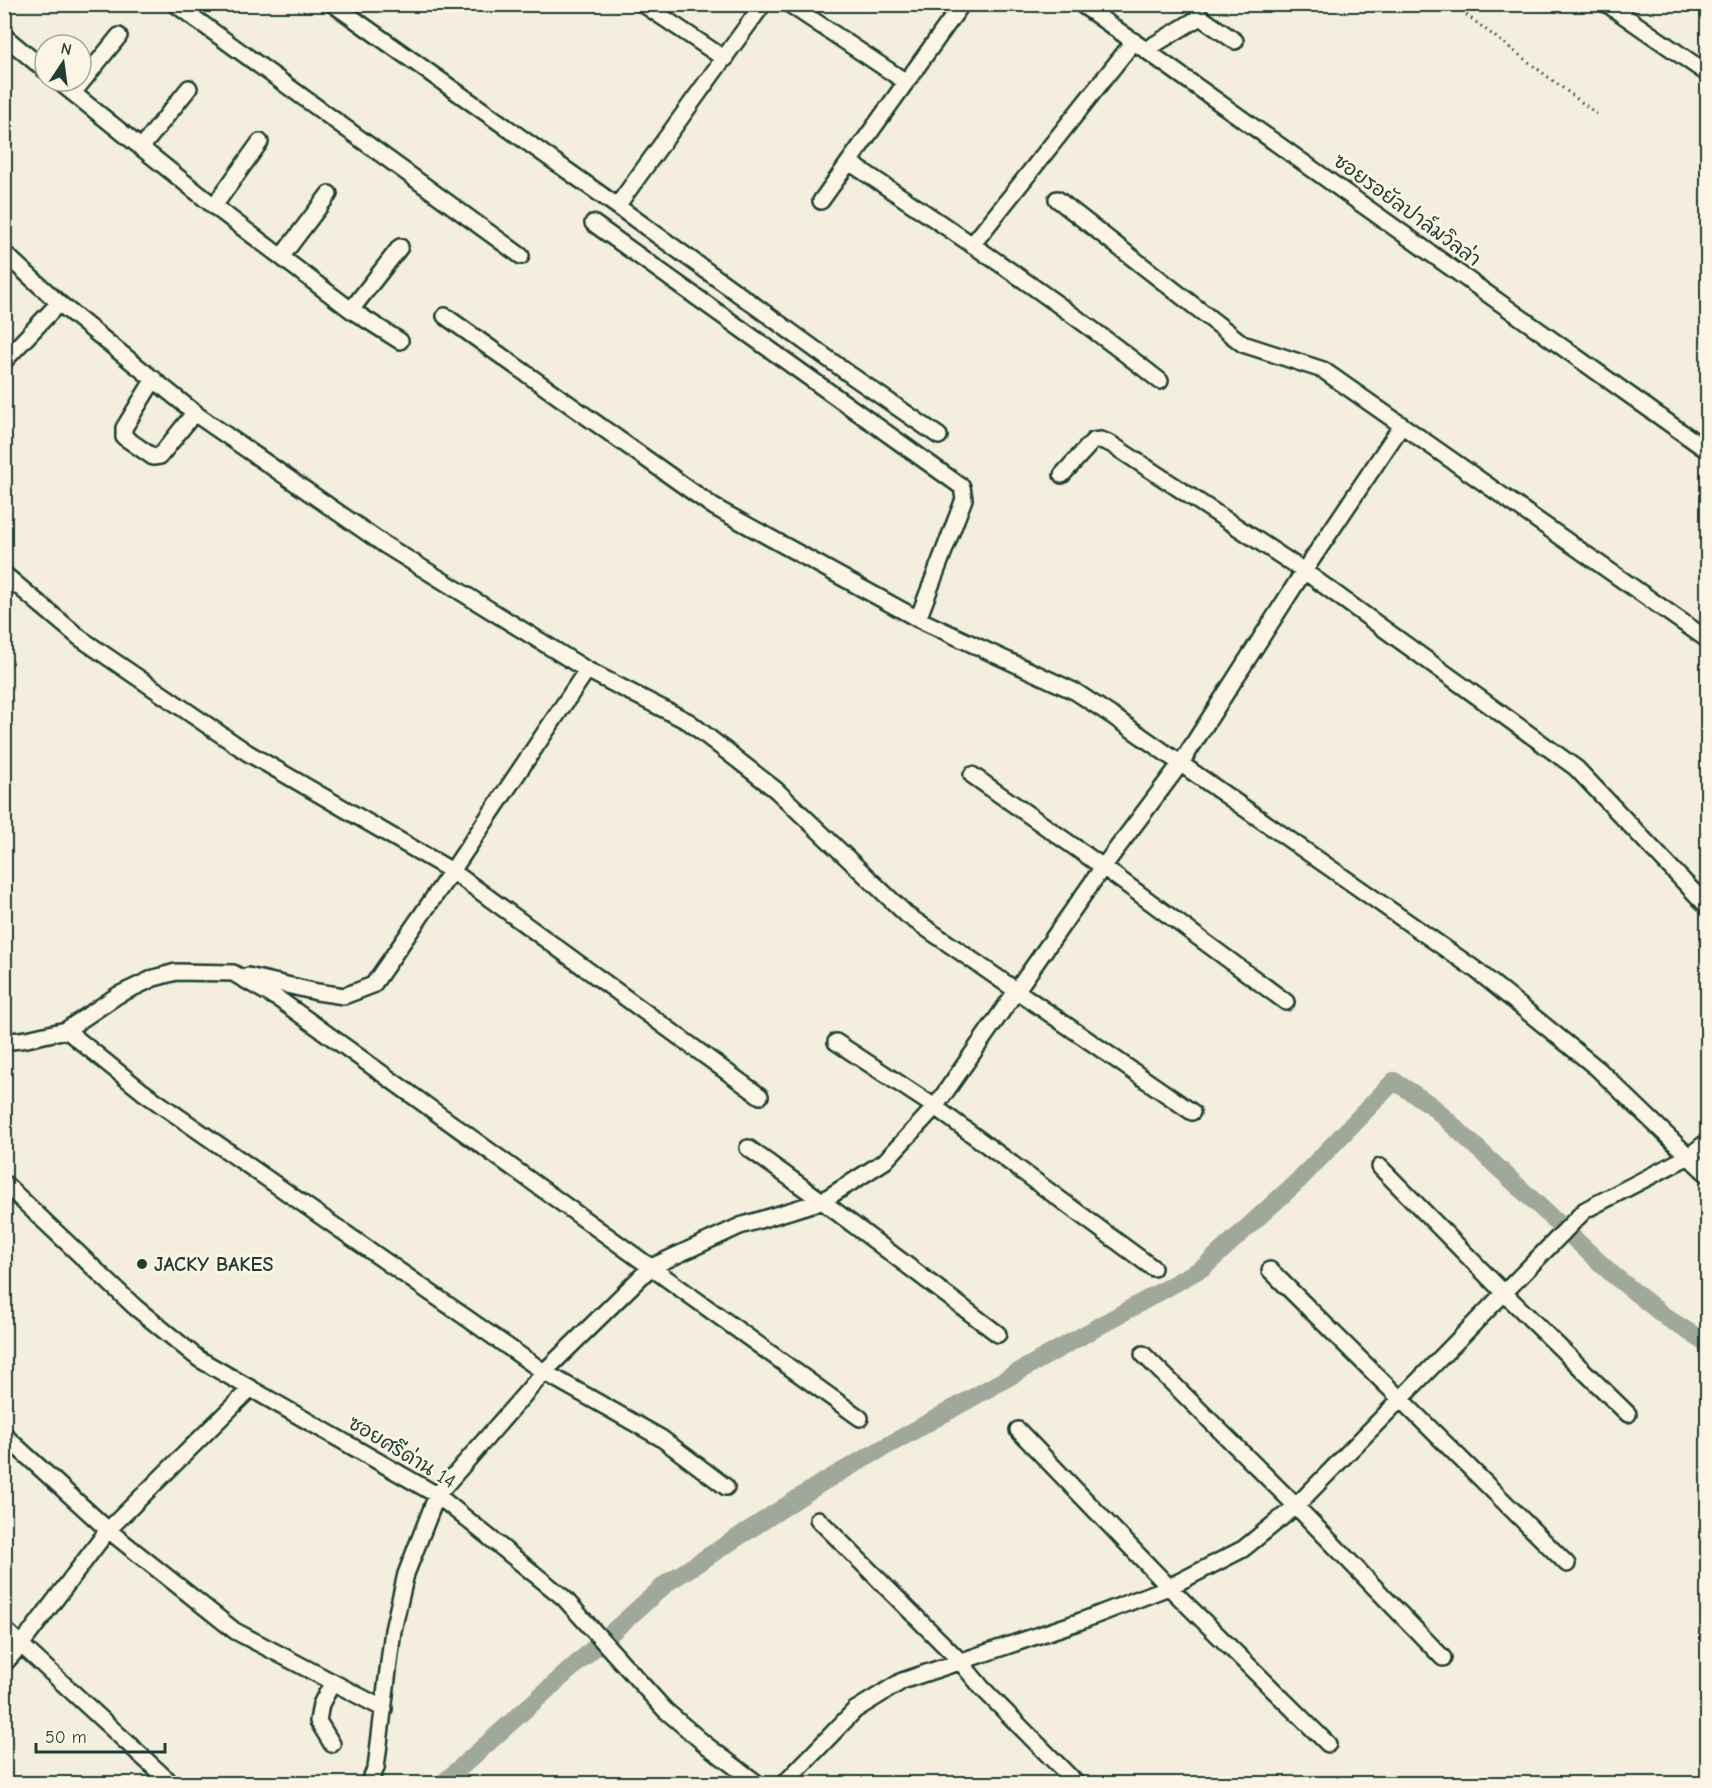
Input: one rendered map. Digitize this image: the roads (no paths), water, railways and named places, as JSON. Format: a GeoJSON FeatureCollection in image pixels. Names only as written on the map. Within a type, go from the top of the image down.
{"type":"FeatureCollection","features":[{"type":"Feature","properties":{"kind":"street"},"geometry":{"type":"LineString","coordinates":[[175,4],[521,256]]}},
{"type":"Feature","properties":{"kind":"street"},"geometry":{"type":"LineString","coordinates":[[333,4],[939,436]]}},
{"type":"Feature","properties":{"kind":"street"},"geometry":{"type":"LineString","coordinates":[[643,4],[724,59]]}},
{"type":"Feature","properties":{"kind":"street"},"geometry":{"type":"LineString","coordinates":[[617,206],[763,4]]}},
{"type":"Feature","properties":{"kind":"street"},"geometry":{"type":"LineString","coordinates":[[789,4],[906,82]]}},
{"type":"Feature","properties":{"kind":"street"},"geometry":{"type":"LineString","coordinates":[[821,201],[962,4]]}},
{"type":"Feature","properties":{"kind":"street","name":"ซอยรอยัลปาล์มวิลล่า"},"geometry":{"type":"LineString","coordinates":[[1081,4],[1707,452]]}},
{"type":"Feature","properties":{"kind":"street"},"geometry":{"type":"LineString","coordinates":[[1607,4],[1707,74]]}},
{"type":"Feature","properties":{"kind":"street"},"geometry":{"type":"LineString","coordinates":[[972,245],[1141,45],[1200,17],[1235,40]]}},
{"type":"Feature","properties":{"kind":"street"},"geometry":{"type":"LineString","coordinates":[[4,36],[33,60]]}},
{"type":"Feature","properties":{"kind":"street"},"geometry":{"type":"LineString","coordinates":[[93,68],[118,36]]}},
{"type":"Feature","properties":{"kind":"street"},"geometry":{"type":"LineString","coordinates":[[141,148],[189,88]]}},
{"type":"Feature","properties":{"kind":"street"},"geometry":{"type":"LineString","coordinates":[[73,93],[214,206],[351,310],[400,341]]}},
{"type":"Feature","properties":{"kind":"street"},"geometry":{"type":"LineString","coordinates":[[214,206],[260,142]]}},
{"type":"Feature","properties":{"kind":"street"},"geometry":{"type":"LineString","coordinates":[[849,162],[1114,344],[1160,381]]}},
{"type":"Feature","properties":{"kind":"street"},"geometry":{"type":"LineString","coordinates":[[282,256],[329,194]]}},
{"type":"Feature","properties":{"kind":"street"},"geometry":{"type":"LineString","coordinates":[[1057,200],[1244,344],[1323,370],[1707,640]]}},
{"type":"Feature","properties":{"kind":"street"},"geometry":{"type":"LineString","coordinates":[[593,223],[962,487],[964,499],[918,619]]}},
{"type":"Feature","properties":{"kind":"street"},"geometry":{"type":"LineString","coordinates":[[351,310],[400,247]]}},
{"type":"Feature","properties":{"kind":"street"},"geometry":{"type":"LineString","coordinates":[[4,253],[59,303],[195,412],[385,545],[588,670],[689,722],[731,753],[782,796],[908,915],[1192,1112]]}},
{"type":"Feature","properties":{"kind":"street"},"geometry":{"type":"LineString","coordinates":[[4,361],[59,303]]}},
{"type":"Feature","properties":{"kind":"street"},"geometry":{"type":"LineString","coordinates":[[445,316],[714,507],[918,619],[1076,692],[1181,763],[1476,970],[1598,1070],[1707,1175]]}},
{"type":"Feature","properties":{"kind":"street"},"geometry":{"type":"LineString","coordinates":[[154,380],[124,428],[124,437],[153,457],[160,456],[195,412]]}},
{"type":"Feature","properties":{"kind":"street"},"geometry":{"type":"LineString","coordinates":[[368,1784],[376,1768],[393,1630],[406,1574],[437,1495],[544,1372],[651,1267],[740,1226],[822,1201],[885,1161],[934,1107],[1103,867],[1181,763],[1304,571],[1402,425]]}},
{"type":"Feature","properties":{"kind":"street"},"geometry":{"type":"LineString","coordinates":[[1062,475],[1093,441],[1101,440],[1112,444],[1304,571],[1576,768],[1707,907]]}},
{"type":"Feature","properties":{"kind":"street"},"geometry":{"type":"LineString","coordinates":[[4,574],[80,638],[248,753],[452,871],[760,1096]]}},
{"type":"Feature","properties":{"kind":"street"},"geometry":{"type":"LineString","coordinates":[[4,1042],[66,1030],[118,995],[154,978],[176,972],[233,973],[344,996],[373,986],[588,670]]}},
{"type":"Feature","properties":{"kind":"street"},"geometry":{"type":"LineString","coordinates":[[972,775],[1103,867],[1286,1002]]}},
{"type":"Feature","properties":{"kind":"street"},"geometry":{"type":"LineString","coordinates":[[233,973],[280,1000],[860,1418]]}},
{"type":"Feature","properties":{"kind":"street"},"geometry":{"type":"LineString","coordinates":[[66,1030],[143,1092],[544,1372],[661,1438],[726,1487]]}},
{"type":"Feature","properties":{"kind":"street"},"geometry":{"type":"LineString","coordinates":[[836,1042],[934,1107],[1153,1268]]}},
{"type":"Feature","properties":{"kind":"street"},"geometry":{"type":"LineString","coordinates":[[784,1784],[855,1710],[902,1681],[958,1660],[1081,1621],[1169,1587],[1243,1549],[1296,1506],[1585,1210],[1689,1156],[1707,1141]]}},
{"type":"Feature","properties":{"kind":"street"},"geometry":{"type":"LineString","coordinates":[[748,1148],[998,1334]]}},
{"type":"Feature","properties":{"kind":"street"},"geometry":{"type":"LineString","coordinates":[[1380,1167],[1628,1414]]}},
{"type":"Feature","properties":{"kind":"street","name":"ซอยศรีด่าน 14"},"geometry":{"type":"LineString","coordinates":[[4,1183],[135,1307],[199,1359],[437,1495],[564,1598],[665,1710],[706,1745],[758,1784]]}},
{"type":"Feature","properties":{"kind":"street"},"geometry":{"type":"LineString","coordinates":[[1270,1270],[1567,1564]]}},
{"type":"Feature","properties":{"kind":"street"},"geometry":{"type":"LineString","coordinates":[[1143,1354],[1296,1506],[1443,1658]]}},
{"type":"Feature","properties":{"kind":"street"},"geometry":{"type":"LineString","coordinates":[[4,1664],[108,1530],[251,1388]]}},
{"type":"Feature","properties":{"kind":"street"},"geometry":{"type":"LineString","coordinates":[[1018,1430],[1169,1587],[1328,1744]]}},
{"type":"Feature","properties":{"kind":"street"},"geometry":{"type":"LineString","coordinates":[[4,1435],[108,1530],[235,1631],[384,1709]]}},
{"type":"Feature","properties":{"kind":"street"},"geometry":{"type":"LineString","coordinates":[[818,1519],[1077,1784]]}},
{"type":"Feature","properties":{"kind":"street"},"geometry":{"type":"LineString","coordinates":[[4,1629],[172,1784]]}},
{"type":"Feature","properties":{"kind":"street"},"geometry":{"type":"LineString","coordinates":[[332,1744],[318,1721],[321,1704],[333,1682]]}},
{"type":"Feature","properties":{"kind":"waterway"},"geometry":{"type":"LineString","coordinates":[[442,1784],[667,1583],[823,1482],[1204,1267],[1299,1180],[1394,1081],[1431,1105],[1612,1274],[1667,1318],[1708,1344]]}},
{"type":"Feature","properties":{"kind":"place","name":"JACKY BAKES"},"geometry":{"type":"Point","coordinates":[142,1264]}}]}
